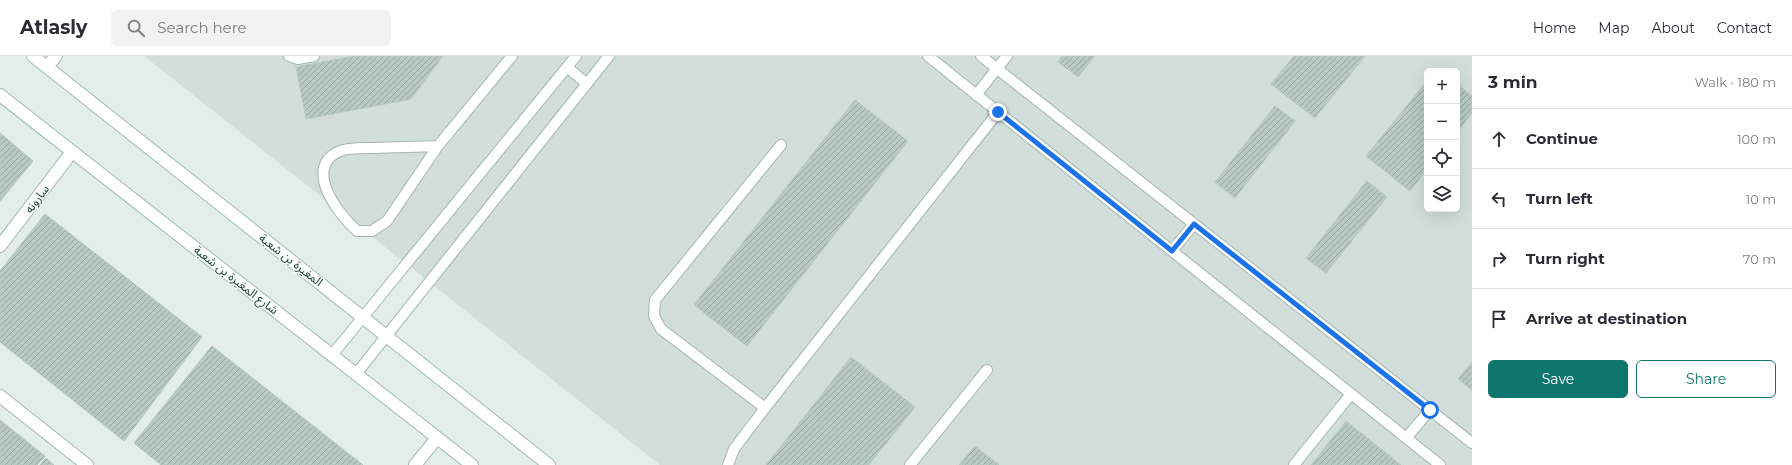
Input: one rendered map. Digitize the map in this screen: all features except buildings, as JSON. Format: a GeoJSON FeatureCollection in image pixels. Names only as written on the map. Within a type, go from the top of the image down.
{"type":"FeatureCollection","features":[{"type":"Feature","properties":{"kind":"street","name":"المغيرة بن شعبة"},"geometry":{"type":"LineString","coordinates":[[33,56],[549,465]]}},
{"type":"Feature","properties":{"kind":"street"},"geometry":{"type":"LineString","coordinates":[[47,67],[56,56]]}},
{"type":"Feature","properties":{"kind":"street","name":"شارع المغيرة بن شعبة"},"geometry":{"type":"LineString","coordinates":[[0,95],[472,465]]}},
{"type":"Feature","properties":{"kind":"street","name":"سارونه"},"geometry":{"type":"LineString","coordinates":[[0,246],[72,152]]}},
{"type":"Feature","properties":{"kind":"street"},"geometry":{"type":"LineString","coordinates":[[0,396],[87,465]]}},
{"type":"Feature","properties":{"kind":"street"},"geometry":{"type":"LineString","coordinates":[[415,465],[437,438]]}},
{"type":"Feature","properties":{"kind":"lane"},"geometry":{"type":"LineString","coordinates":[[289,56],[298,59],[314,56]]}},
{"type":"Feature","properties":{"kind":"lane"},"geometry":{"type":"LineString","coordinates":[[438,146],[341,151],[329,159],[323,174],[326,190],[347,222],[357,231],[372,231],[387,221],[438,146],[512,56]]}},
{"type":"Feature","properties":{"kind":"lane"},"geometry":{"type":"LineString","coordinates":[[332,355],[576,56]]}},
{"type":"Feature","properties":{"kind":"lane"},"geometry":{"type":"LineString","coordinates":[[356,374],[609,56]]}},
{"type":"Feature","properties":{"kind":"lane"},"geometry":{"type":"LineString","coordinates":[[928,56],[1440,465]]}},
{"type":"Feature","properties":{"kind":"lane"},"geometry":{"type":"LineString","coordinates":[[981,56],[1472,443]]}},
{"type":"Feature","properties":{"kind":"lane"},"geometry":{"type":"LineString","coordinates":[[976,95],[1007,56]]}},
{"type":"Feature","properties":{"kind":"lane"},"geometry":{"type":"LineString","coordinates":[[567,67],[587,84]]}},
{"type":"Feature","properties":{"kind":"lane"},"geometry":{"type":"LineString","coordinates":[[728,465],[734,449],[765,408],[998,112]]}},
{"type":"Feature","properties":{"kind":"lane"},"geometry":{"type":"LineString","coordinates":[[765,408],[661,329],[654,316],[655,300],[782,145]]}},
{"type":"Feature","properties":{"kind":"lane"},"geometry":{"type":"LineString","coordinates":[[1172,251],[1194,224]]}},
{"type":"Feature","properties":{"kind":"lane"},"geometry":{"type":"LineString","coordinates":[[910,465],[987,370]]}},
{"type":"Feature","properties":{"kind":"lane"},"geometry":{"type":"LineString","coordinates":[[1294,465],[1351,394]]}},
{"type":"Feature","properties":{"kind":"lane"},"geometry":{"type":"LineString","coordinates":[[1406,438],[1430,410]]}},
{"type":"Feature","properties":{"kind":"shaded area"},"geometry":{"type":"Polygon","coordinates":[[[144,56],[1472,56],[1472,465],[660,465],[144,56]]]}},
{"type":"Feature","properties":{"kind":"route"},"geometry":{"type":"LineString","coordinates":[[998,112],[1172,251],[1194,224],[1430,410]]}}]}
